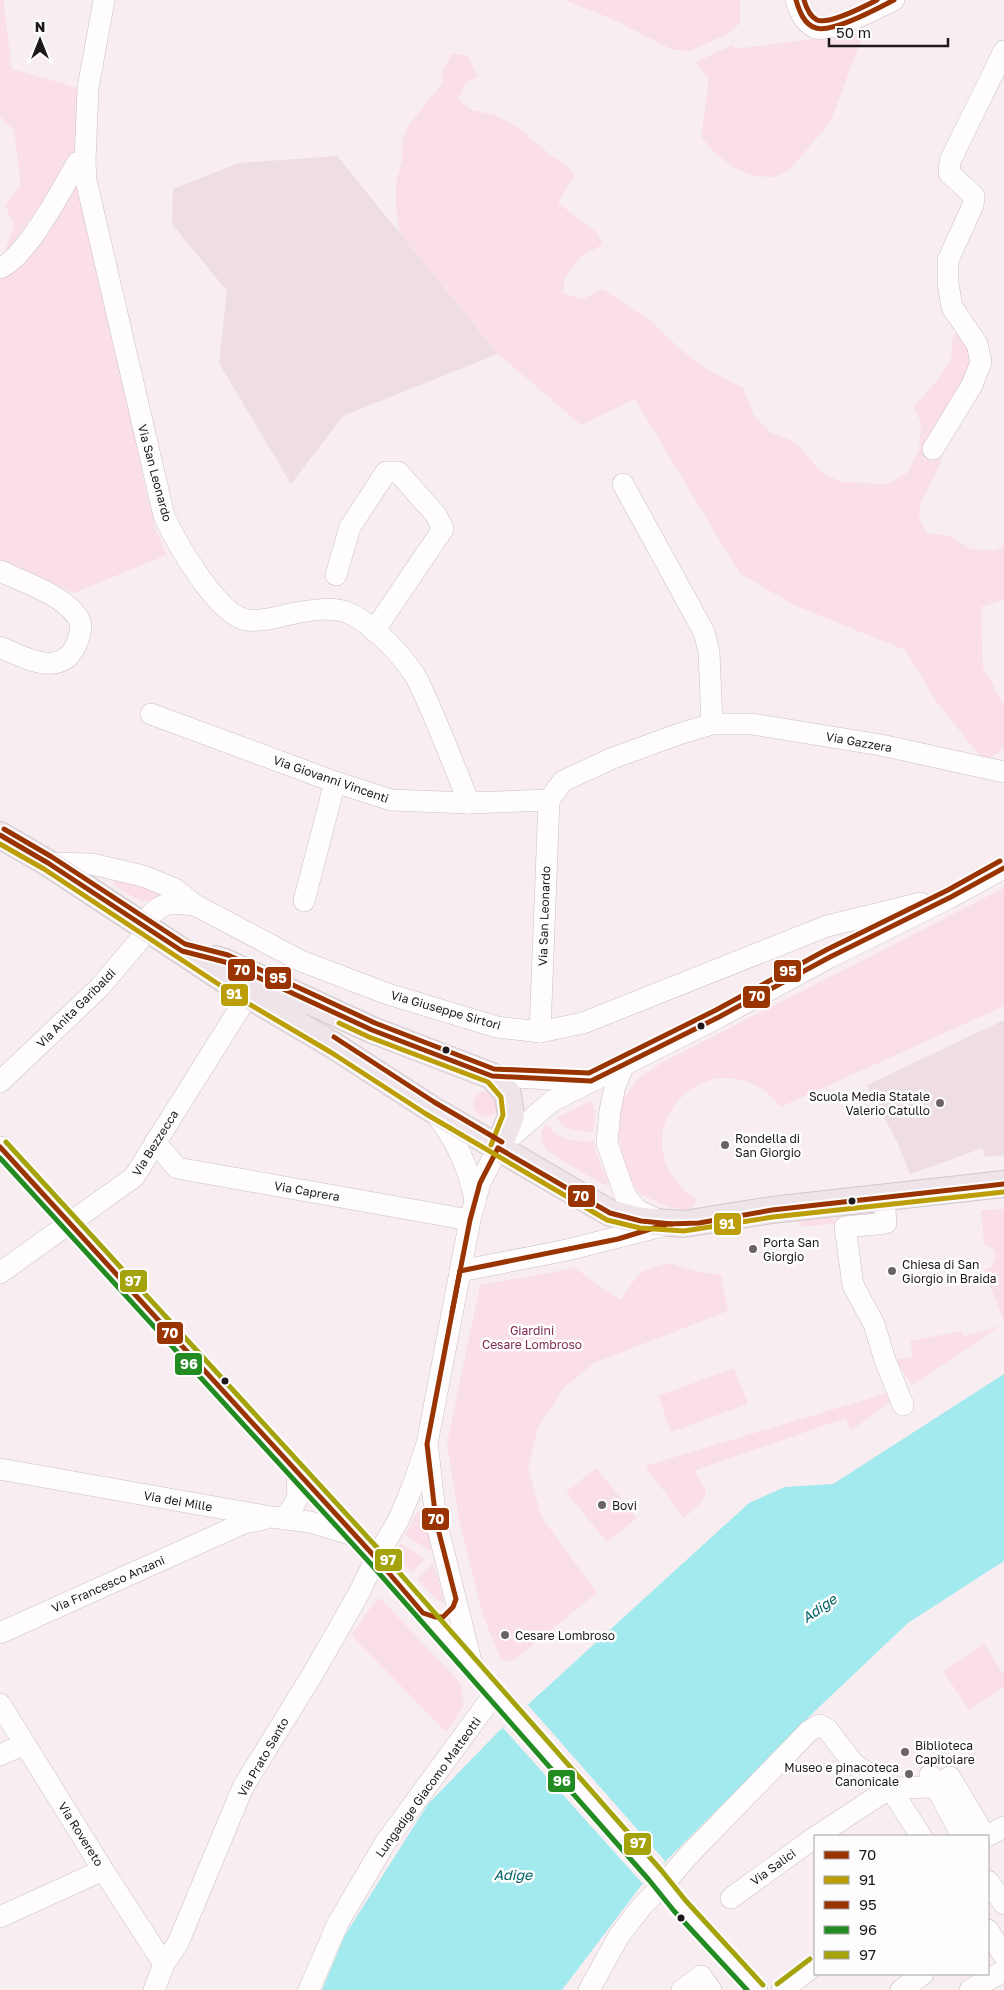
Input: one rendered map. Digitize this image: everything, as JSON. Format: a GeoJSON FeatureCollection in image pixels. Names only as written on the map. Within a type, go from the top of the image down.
{"type":"FeatureCollection","features":[{"type":"Feature","properties":{"kind":"main road"},"geometry":{"type":"LineString","coordinates":[[0,835],[48,863],[248,995],[359,1061],[430,1108],[610,1213],[641,1221],[667,1224],[699,1223],[772,1210],[1004,1184]]}},
{"type":"Feature","properties":{"kind":"main road"},"geometry":{"type":"LineString","coordinates":[[182,951],[226,962],[372,1030],[492,1076],[508,1094],[511,1116],[498,1148]]}},
{"type":"Feature","properties":{"kind":"main road"},"geometry":{"type":"LineString","coordinates":[[316,1035],[324,1034],[334,1027],[332,1012]]}},
{"type":"Feature","properties":{"kind":"main road"},"geometry":{"type":"LineString","coordinates":[[359,1061],[358,1044],[364,1034],[372,1030]]}},
{"type":"Feature","properties":{"kind":"street","name":"Via San Leonardo"},"geometry":{"type":"LineString","coordinates":[[104,0],[88,88],[86,180],[164,516],[177,544],[205,586],[234,615],[246,620],[260,620],[326,609],[350,614],[374,631],[390,646],[415,674],[442,734],[469,803]]}},
{"type":"Feature","properties":{"kind":"street"},"geometry":{"type":"LineString","coordinates":[[796,0],[801,16],[816,28],[825,28],[845,23],[894,0]]}},
{"type":"Feature","properties":{"kind":"street"},"geometry":{"type":"LineString","coordinates":[[933,448],[972,385],[982,362],[977,344],[952,307],[948,284],[948,260],[973,205],[974,196],[949,174],[950,161],[1004,51]]}},
{"type":"Feature","properties":{"kind":"street"},"geometry":{"type":"LineString","coordinates":[[0,268],[8,265],[36,233],[77,164],[85,162]]}},
{"type":"Feature","properties":{"kind":"street"},"geometry":{"type":"LineString","coordinates":[[336,576],[350,527],[386,472],[398,472],[436,515],[443,529],[374,631]]}},
{"type":"Feature","properties":{"kind":"street"},"geometry":{"type":"LineString","coordinates":[[623,484],[704,632],[709,652],[712,724]]}},
{"type":"Feature","properties":{"kind":"street"},"geometry":{"type":"LineString","coordinates":[[0,571],[41,590],[66,605],[77,616],[82,627],[73,649],[61,663],[48,664],[27,659],[0,647]]}},
{"type":"Feature","properties":{"kind":"street","name":"Via Giovanni Vincenti"},"geometry":{"type":"LineString","coordinates":[[151,714],[334,782],[391,800],[469,803],[549,800]]}},
{"type":"Feature","properties":{"kind":"street","name":"Via Gazzera"},"geometry":{"type":"LineString","coordinates":[[549,800],[563,781],[586,770],[613,758],[712,724],[752,724],[881,745],[1004,772]]}},
{"type":"Feature","properties":{"kind":"street"},"geometry":{"type":"LineString","coordinates":[[304,901],[334,782]]}},
{"type":"Feature","properties":{"kind":"street","name":"Via San Leonardo"},"geometry":{"type":"LineString","coordinates":[[540,1032],[549,800]]}},
{"type":"Feature","properties":{"kind":"street","name":"Via Giuseppe Sirtori"},"geometry":{"type":"LineString","coordinates":[[48,863],[92,864],[143,876],[175,889],[195,904],[301,961],[362,984],[497,1027],[540,1032],[583,1023],[827,926],[883,911],[951,897]]}},
{"type":"Feature","properties":{"kind":"street"},"geometry":{"type":"LineString","coordinates":[[472,1668],[436,1521],[427,1444],[473,1210],[480,1183],[498,1148],[552,1101],[719,1017],[830,957],[951,897],[1004,868]]}},
{"type":"Feature","properties":{"kind":"street","name":"Via Giuseppe Sirtori"},"geometry":{"type":"LineString","coordinates":[[145,928],[156,908],[163,904],[195,904]]}},
{"type":"Feature","properties":{"kind":"street","name":"Via Anita Garibaldi"},"geometry":{"type":"LineString","coordinates":[[0,1082],[100,987],[145,928]]}},
{"type":"Feature","properties":{"kind":"street","name":"Via Giuseppe Sirtori"},"geometry":{"type":"LineString","coordinates":[[790,940],[812,942],[821,947],[830,957]]}},
{"type":"Feature","properties":{"kind":"street","name":"Via Bezzecca"},"geometry":{"type":"LineString","coordinates":[[0,1273],[134,1178],[248,995]]}},
{"type":"Feature","properties":{"kind":"street"},"geometry":{"type":"LineString","coordinates":[[624,1064],[614,1086],[607,1143],[626,1195],[637,1210],[667,1224]]}},
{"type":"Feature","properties":{"kind":"street"},"geometry":{"type":"LineString","coordinates":[[492,1076],[591,1081]]}},
{"type":"Feature","properties":{"kind":"street"},"geometry":{"type":"LineString","coordinates":[[430,1108],[443,1124],[464,1159],[471,1179],[473,1210]]}},
{"type":"Feature","properties":{"kind":"street","name":"Via Caprera"},"geometry":{"type":"LineString","coordinates":[[155,1142],[178,1168],[473,1210]]}},
{"type":"Feature","properties":{"kind":"street"},"geometry":{"type":"LineString","coordinates":[[0,1146],[376,1558],[659,1880],[749,1987]]}},
{"type":"Feature","properties":{"kind":"street"},"geometry":{"type":"LineString","coordinates":[[884,1198],[886,1223],[845,1227],[853,1286],[874,1324],[884,1360],[903,1404]]}},
{"type":"Feature","properties":{"kind":"street"},"geometry":{"type":"LineString","coordinates":[[567,1250],[602,1231],[610,1213]]}},
{"type":"Feature","properties":{"kind":"street"},"geometry":{"type":"LineString","coordinates":[[460,1271],[618,1239],[667,1224]]}},
{"type":"Feature","properties":{"kind":"street","name":"Via Prato Santo"},"geometry":{"type":"LineString","coordinates":[[154,1990],[164,1964],[178,1943],[244,1787],[314,1672],[398,1521],[427,1444]]}},
{"type":"Feature","properties":{"kind":"street","name":"Via dei Mille"},"geometry":{"type":"LineString","coordinates":[[0,1470],[277,1518],[310,1522],[356,1536]]}},
{"type":"Feature","properties":{"kind":"street"},"geometry":{"type":"LineString","coordinates":[[277,1518],[292,1510],[298,1499],[299,1489],[296,1471]]}},
{"type":"Feature","properties":{"kind":"street"},"geometry":{"type":"LineString","coordinates":[[210,1506],[220,1520],[220,1528],[216,1535]]}},
{"type":"Feature","properties":{"kind":"street","name":"Via Francesco Anzani"},"geometry":{"type":"LineString","coordinates":[[0,1633],[244,1523],[277,1518]]}},
{"type":"Feature","properties":{"kind":"street"},"geometry":{"type":"LineString","coordinates":[[423,1613],[435,1617],[443,1617],[453,1607],[456,1599]]}},
{"type":"Feature","properties":{"kind":"street","name":"Lungadige Giacomo Matteotti"},"geometry":{"type":"LineString","coordinates":[[309,1990],[338,1923],[385,1844],[494,1693]]}},
{"type":"Feature","properties":{"kind":"street","name":"Via Rovereto"},"geometry":{"type":"LineString","coordinates":[[0,1704],[164,1964]]}},
{"type":"Feature","properties":{"kind":"street"},"geometry":{"type":"LineString","coordinates":[[589,1990],[619,1936],[659,1880],[687,1857],[782,1759],[809,1732],[819,1725],[827,1729],[854,1764],[890,1788],[920,1835]]}},
{"type":"Feature","properties":{"kind":"street"},"geometry":{"type":"LineString","coordinates":[[0,1755],[25,1744]]}},
{"type":"Feature","properties":{"kind":"street"},"geometry":{"type":"LineString","coordinates":[[890,1788],[950,1776],[985,1835]]}},
{"type":"Feature","properties":{"kind":"street"},"geometry":{"type":"LineString","coordinates":[[932,1781],[961,1835]]}},
{"type":"Feature","properties":{"kind":"street","name":"Via Salici"},"geometry":{"type":"LineString","coordinates":[[819,1835],[890,1788]]}},
{"type":"Feature","properties":{"kind":"street"},"geometry":{"type":"LineString","coordinates":[[988,1835],[1004,1827]]}},
{"type":"Feature","properties":{"kind":"street","name":"Via Salici"},"geometry":{"type":"LineString","coordinates":[[731,1898],[814,1838]]}},
{"type":"Feature","properties":{"kind":"street"},"geometry":{"type":"LineString","coordinates":[[0,1917],[103,1870]]}},
{"type":"Feature","properties":{"kind":"street"},"geometry":{"type":"LineString","coordinates":[[989,1882],[1004,1904]]}},
{"type":"Feature","properties":{"kind":"street"},"geometry":{"type":"LineString","coordinates":[[989,1927],[1004,1914]]}},
{"type":"Feature","properties":{"kind":"street"},"geometry":{"type":"LineString","coordinates":[[989,1930],[1004,1956]]}},
{"type":"Feature","properties":{"kind":"street"},"geometry":{"type":"LineString","coordinates":[[782,1990],[814,1966]]}},
{"type":"Feature","properties":{"kind":"street"},"geometry":{"type":"LineString","coordinates":[[970,1990],[1004,1970]]}},
{"type":"Feature","properties":{"kind":"street"},"geometry":{"type":"LineString","coordinates":[[901,1990],[922,1975]]}},
{"type":"Feature","properties":{"kind":"street"},"geometry":{"type":"LineString","coordinates":[[682,1990],[700,1976],[711,1990]]}},
{"type":"Feature","properties":{"kind":"shaded area"},"geometry":{"type":"Polygon","coordinates":[[[337,156],[498,354],[343,416],[291,484],[219,363],[227,291],[172,224],[173,189],[239,163],[337,156]]]}},
{"type":"Feature","properties":{"kind":"shaded area","name":"Scuola Media Statale Valerio Catullo"},"geometry":{"type":"Polygon","coordinates":[[[1004,1020],[1004,1155],[985,1157],[983,1148],[910,1174],[898,1144],[867,1085],[1004,1020]]]}},
{"type":"Feature","properties":{"kind":"green space"},"geometry":{"type":"Polygon","coordinates":[[[0,0],[4,0],[12,69],[82,89],[77,152],[2,259],[14,226],[5,205],[21,185],[14,130],[0,117],[0,0]]]}},
{"type":"Feature","properties":{"kind":"green space"},"geometry":{"type":"Polygon","coordinates":[[[564,0],[740,0],[740,23],[727,34],[689,52],[671,49],[612,19],[564,0]]]}},
{"type":"Feature","properties":{"kind":"green space"},"geometry":{"type":"Polygon","coordinates":[[[865,30],[830,123],[789,170],[775,177],[754,176],[733,167],[716,154],[701,137],[709,79],[696,62],[732,45],[735,49],[818,38],[841,40],[865,30]]]}},
{"type":"Feature","properties":{"kind":"green space"},"geometry":{"type":"Polygon","coordinates":[[[452,53],[468,56],[478,77],[466,82],[458,99],[472,110],[498,116],[516,126],[553,157],[567,165],[575,175],[558,203],[597,232],[603,244],[581,257],[564,279],[563,293],[583,299],[603,289],[652,322],[679,348],[703,367],[743,388],[754,416],[770,432],[797,443],[822,473],[842,482],[883,484],[891,482],[907,473],[919,449],[921,423],[914,406],[938,379],[951,360],[953,335],[968,328],[985,342],[941,435],[941,459],[921,503],[919,518],[927,533],[950,536],[971,549],[996,550],[1004,544],[1004,600],[981,607],[983,667],[1004,705],[1004,749],[984,761],[938,704],[905,650],[796,606],[740,574],[635,399],[581,425],[498,354],[399,232],[396,208],[396,182],[402,160],[403,137],[408,126],[442,83],[443,71],[452,53]]]}},
{"type":"Feature","properties":{"kind":"green space"},"geometry":{"type":"Polygon","coordinates":[[[81,175],[146,492],[156,530],[167,555],[74,593],[0,560],[0,273],[38,245],[57,219],[81,175]]]}},
{"type":"Feature","properties":{"kind":"green space"},"geometry":{"type":"Polygon","coordinates":[[[118,879],[141,883],[164,896],[148,902],[140,901],[115,886],[113,881],[118,879]]]}},
{"type":"Feature","properties":{"kind":"green space"},"geometry":{"type":"Polygon","coordinates":[[[1004,888],[1004,1006],[781,1107],[754,1085],[727,1078],[701,1084],[680,1099],[666,1121],[662,1147],[672,1175],[697,1200],[690,1211],[669,1207],[639,1194],[626,1172],[618,1133],[620,1105],[637,1079],[663,1062],[1004,888]]]}},
{"type":"Feature","properties":{"kind":"green space"},"geometry":{"type":"Polygon","coordinates":[[[486,1091],[495,1095],[499,1104],[495,1113],[486,1117],[477,1113],[473,1104],[477,1095],[486,1091]]]}},
{"type":"Feature","properties":{"kind":"green space"},"geometry":{"type":"Polygon","coordinates":[[[591,1102],[595,1112],[593,1132],[577,1131],[568,1128],[560,1123],[557,1118],[586,1103],[591,1102]]]}},
{"type":"Feature","properties":{"kind":"green space"},"geometry":{"type":"Polygon","coordinates":[[[546,1124],[556,1134],[567,1139],[594,1141],[597,1155],[608,1181],[607,1184],[602,1184],[548,1152],[543,1146],[541,1138],[543,1127],[546,1124]]]}},
{"type":"Feature","properties":{"kind":"green space"},"geometry":{"type":"Polygon","coordinates":[[[1004,1209],[1004,1322],[984,1270],[992,1267],[996,1256],[993,1248],[984,1245],[981,1210],[1004,1209]]]}},
{"type":"Feature","properties":{"kind":"green space"},"geometry":{"type":"Polygon","coordinates":[[[856,1216],[857,1222],[799,1227],[799,1220],[856,1216]]]}},
{"type":"Feature","properties":{"kind":"green space","name":"Giardini Cesare Lombroso"},"geometry":{"type":"Polygon","coordinates":[[[669,1263],[721,1275],[728,1311],[594,1363],[565,1387],[538,1428],[528,1466],[541,1516],[597,1593],[515,1659],[504,1660],[500,1658],[482,1613],[459,1520],[447,1443],[480,1285],[575,1268],[620,1300],[635,1279],[644,1271],[669,1263]]]}},
{"type":"Feature","properties":{"kind":"green space"},"geometry":{"type":"Polygon","coordinates":[[[1000,1326],[912,1386],[896,1360],[913,1356],[910,1341],[962,1331],[964,1336],[1000,1326]]]}},
{"type":"Feature","properties":{"kind":"green space"},"geometry":{"type":"Polygon","coordinates":[[[734,1368],[748,1404],[671,1432],[658,1396],[734,1368]]]}},
{"type":"Feature","properties":{"kind":"green space"},"geometry":{"type":"Polygon","coordinates":[[[887,1393],[890,1403],[851,1430],[846,1418],[694,1471],[706,1490],[705,1495],[698,1506],[684,1518],[645,1466],[887,1393]]]}},
{"type":"Feature","properties":{"kind":"green space","name":"Bovi"},"geometry":{"type":"Polygon","coordinates":[[[596,1468],[637,1518],[607,1542],[566,1492],[596,1468]]]}},
{"type":"Feature","properties":{"kind":"green space"},"geometry":{"type":"Polygon","coordinates":[[[422,1510],[426,1514],[431,1551],[405,1535],[416,1514],[422,1510]]]}},
{"type":"Feature","properties":{"kind":"green space"},"geometry":{"type":"Polygon","coordinates":[[[400,1543],[426,1559],[411,1573],[396,1555],[400,1543]]]}},
{"type":"Feature","properties":{"kind":"green space"},"geometry":{"type":"Polygon","coordinates":[[[433,1563],[444,1601],[442,1603],[417,1579],[433,1563]]]}},
{"type":"Feature","properties":{"kind":"green space"},"geometry":{"type":"Polygon","coordinates":[[[377,1599],[381,1599],[460,1683],[464,1705],[446,1732],[351,1635],[377,1599]]]}},
{"type":"Feature","properties":{"kind":"green space"},"geometry":{"type":"Polygon","coordinates":[[[984,1644],[1004,1675],[1004,1687],[969,1710],[943,1671],[984,1644]]]}},
{"type":"Feature","properties":{"kind":"water","name":"Adige"},"geometry":{"type":"Polygon","coordinates":[[[1004,1374],[1004,1561],[908,1623],[817,1709],[640,1887],[562,1990],[322,1990],[345,1935],[428,1804],[499,1731],[749,1503],[785,1487],[833,1484],[1004,1374]]]}},
{"type":"Feature","properties":{"kind":"pier"},"geometry":{"type":"Polygon","coordinates":[[[528,1705],[665,1861],[643,1884],[503,1728],[528,1705]]]}},
{"type":"Feature","properties":{"kind":"transit line","name":"70"},"geometry":{"type":"LineString","coordinates":[[796,0],[808,24],[824,29],[855,19],[894,0]]}},
{"type":"Feature","properties":{"kind":"transit line","name":"95"},"geometry":{"type":"LineString","coordinates":[[804,0],[812,16],[817,20],[823,21],[847,14],[877,0]]}},
{"type":"Feature","properties":{"kind":"transit line","name":"95"},"geometry":{"type":"LineString","coordinates":[[4,829],[52,857],[185,944],[228,955],[375,1023],[494,1069],[589,1073],[716,1010],[826,950],[948,890],[1000,861]]}},
{"type":"Feature","properties":{"kind":"transit line","name":"70"},"geometry":{"type":"LineString","coordinates":[[0,835],[48,863],[182,951],[225,962],[372,1030],[492,1076],[591,1081],[719,1017],[830,957],[951,897],[1004,868]]}},
{"type":"Feature","properties":{"kind":"transit line","name":"91"},"geometry":{"type":"LineString","coordinates":[[0,844],[44,869],[244,1001],[332,1053],[426,1114],[607,1220],[640,1228],[684,1231],[773,1217],[1004,1192]]}},
{"type":"Feature","properties":{"kind":"transit line","name":"91"},"geometry":{"type":"LineString","coordinates":[[339,1023],[369,1037],[488,1082],[501,1097],[503,1115],[491,1145]]}},
{"type":"Feature","properties":{"kind":"transit line","name":"95"},"geometry":{"type":"LineString","coordinates":[[334,1037],[434,1102],[502,1142]]}},
{"type":"Feature","properties":{"kind":"transit line","name":"97"},"geometry":{"type":"LineString","coordinates":[[6,1142],[382,1553],[661,1870],[686,1901],[763,1985]]}},
{"type":"Feature","properties":{"kind":"transit line","name":"70"},"geometry":{"type":"LineString","coordinates":[[0,1147],[376,1558],[423,1613],[435,1617],[443,1617],[453,1607],[456,1599],[436,1521],[427,1444],[460,1271]]}},
{"type":"Feature","properties":{"kind":"transit line","name":"70"},"geometry":{"type":"LineString","coordinates":[[498,1148],[610,1213],[641,1221],[672,1224]]}},
{"type":"Feature","properties":{"kind":"transit line","name":"70"},"geometry":{"type":"LineString","coordinates":[[452,1312],[470,1220],[480,1183],[498,1148]]}},
{"type":"Feature","properties":{"kind":"transit line","name":"96"},"geometry":{"type":"LineString","coordinates":[[0,1158],[370,1563],[649,1880],[674,1911],[747,1990]]}},
{"type":"Feature","properties":{"kind":"transit line","name":"70"},"geometry":{"type":"LineString","coordinates":[[460,1271],[618,1239],[667,1224],[699,1223],[772,1210],[1004,1184]]}},
{"type":"Feature","properties":{"kind":"transit line","name":"97"},"geometry":{"type":"LineString","coordinates":[[777,1984],[810,1959]]}},
{"type":"Feature","properties":{"kind":"place","name":"Scuola Media Statale Valerio Catullo"},"geometry":{"type":"Point","coordinates":[940,1103]}},
{"type":"Feature","properties":{"kind":"place","name":"Rondella di San Giorgio"},"geometry":{"type":"Point","coordinates":[725,1145]}},
{"type":"Feature","properties":{"kind":"place","name":"Porta San Giorgio"},"geometry":{"type":"Point","coordinates":[753,1249]}},
{"type":"Feature","properties":{"kind":"place","name":"Chiesa di San Giorgio in Braida"},"geometry":{"type":"Point","coordinates":[892,1271]}},
{"type":"Feature","properties":{"kind":"place","name":"Bovi"},"geometry":{"type":"Point","coordinates":[602,1505]}},
{"type":"Feature","properties":{"kind":"place","name":"Cesare Lombroso"},"geometry":{"type":"Point","coordinates":[505,1635]}},
{"type":"Feature","properties":{"kind":"place","name":"Biblioteca Capitolare"},"geometry":{"type":"Point","coordinates":[905,1752]}},
{"type":"Feature","properties":{"kind":"place","name":"Museo e pinacoteca Canonicale"},"geometry":{"type":"Point","coordinates":[909,1774]}}]}
